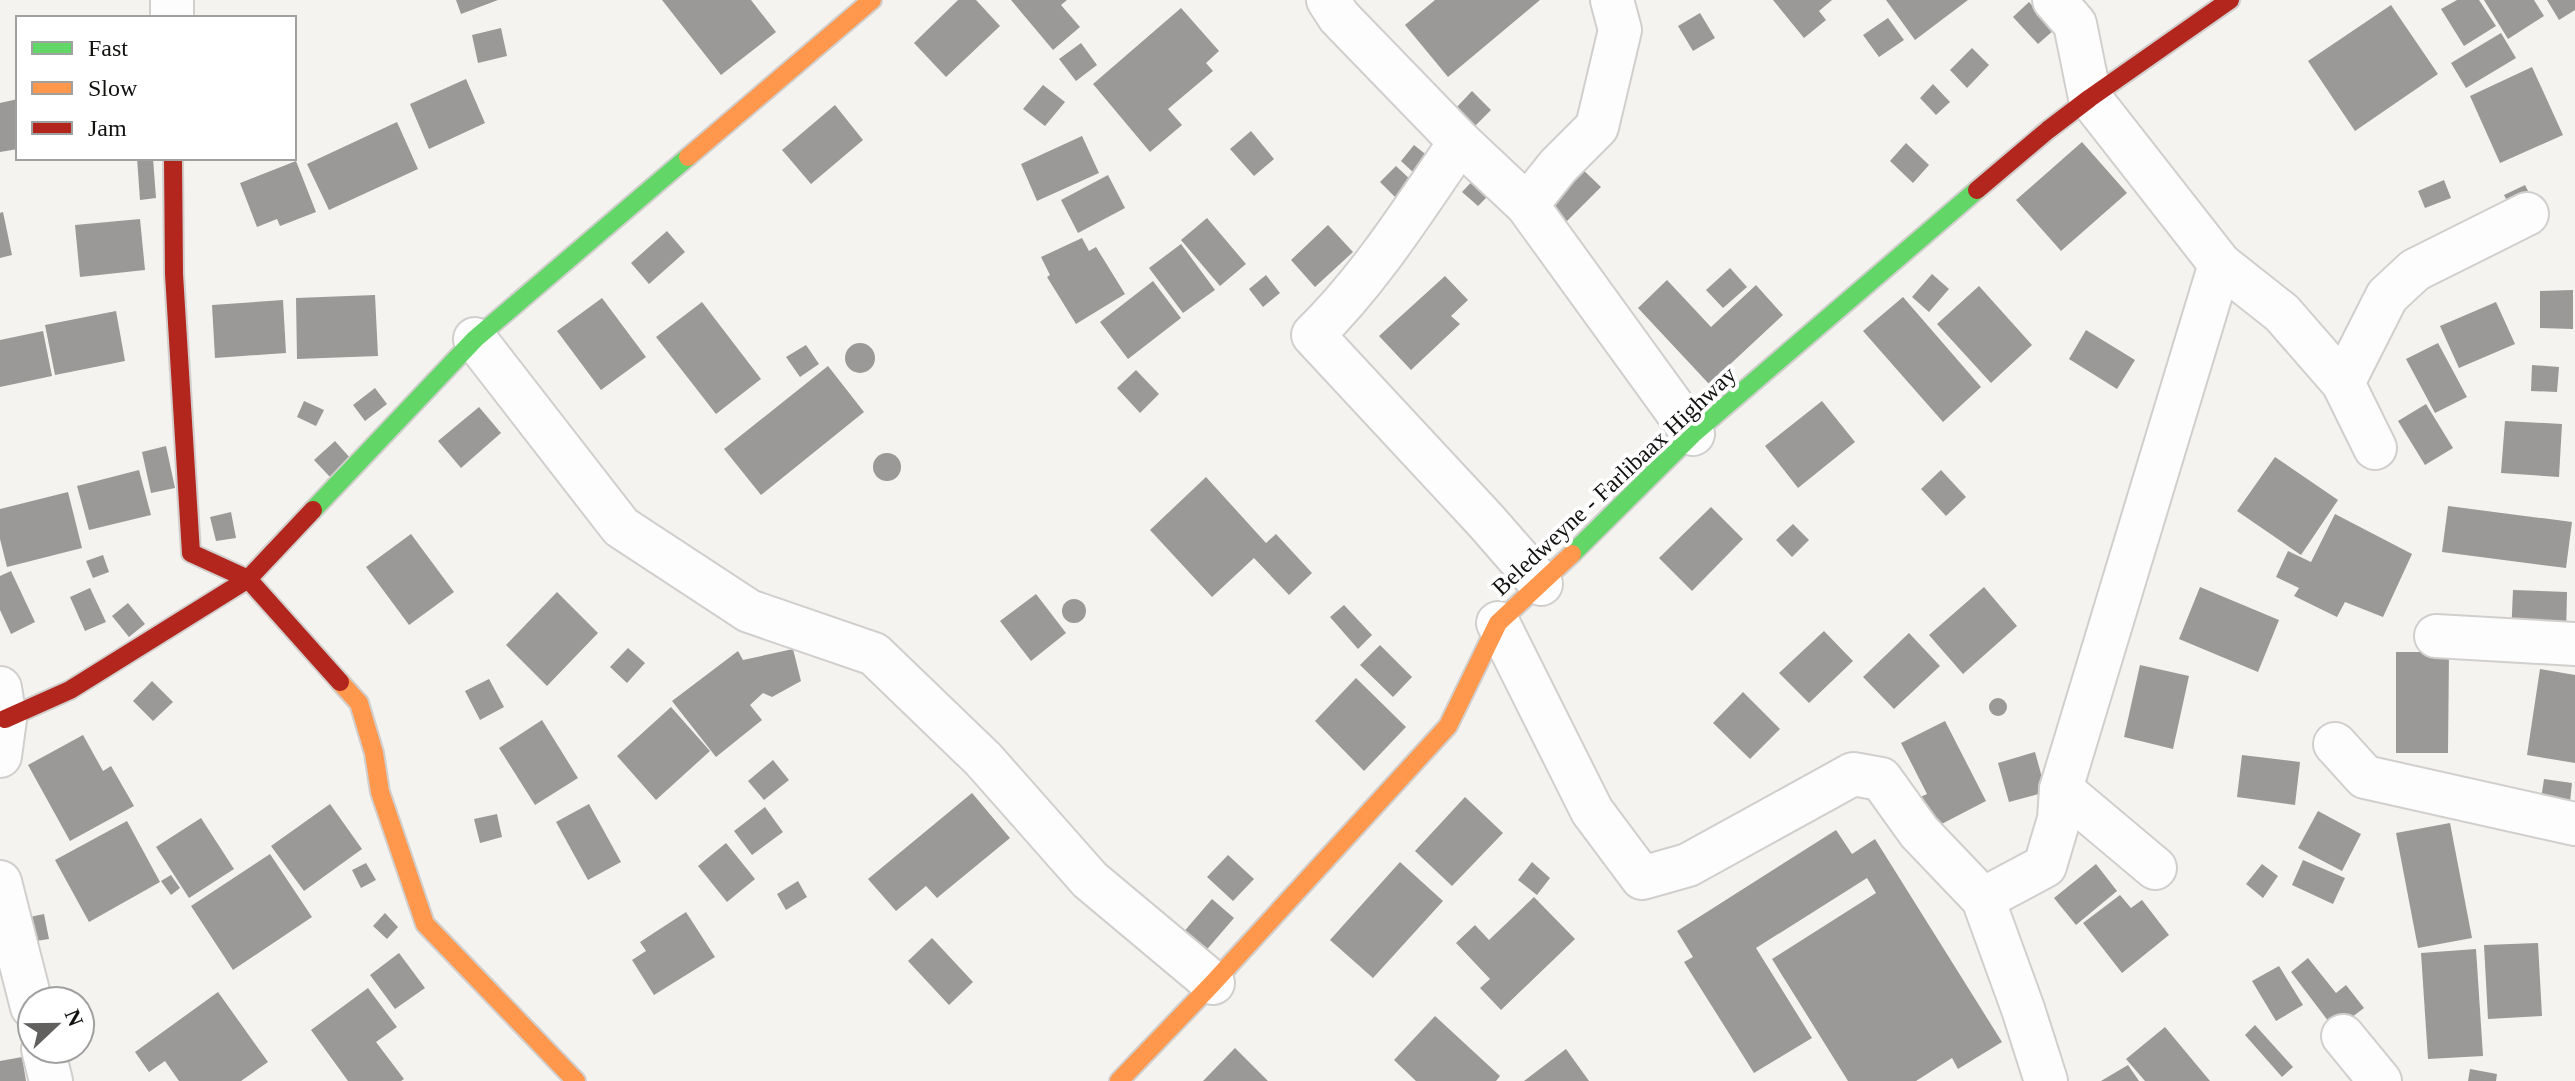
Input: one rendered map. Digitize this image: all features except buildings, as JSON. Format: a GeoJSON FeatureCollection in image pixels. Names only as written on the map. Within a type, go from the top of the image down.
{"type":"FeatureCollection","features":[{"type":"Feature","properties":{"kind":"street"},"geometry":{"type":"LineString","coordinates":[[2,721],[70,690],[248,579],[475,339],[872,0]]}},
{"type":"Feature","properties":{"kind":"street"},"geometry":{"type":"LineString","coordinates":[[1328,0],[1339,17],[1460,142],[1527,205],[1693,434]]}},
{"type":"Feature","properties":{"kind":"street"},"geometry":{"type":"LineString","coordinates":[[1527,205],[1558,166],[1597,127],[1620,30],[1612,0]]}},
{"type":"Feature","properties":{"kind":"street"},"geometry":{"type":"LineString","coordinates":[[2054,0],[2075,24],[2090,98],[2220,264],[2282,313],[2343,383],[2375,448]]}},
{"type":"Feature","properties":{"kind":"street","name":"Beledweyne - Farlibaax Highway"},"geometry":{"type":"LineString","coordinates":[[1119,1081],[1448,726],[1498,623],[1693,434],[2048,130],[2230,0]]}},
{"type":"Feature","properties":{"kind":"street"},"geometry":{"type":"LineString","coordinates":[[1460,142],[1373,269],[1343,306],[1313,335],[1541,584]]}},
{"type":"Feature","properties":{"kind":"street"},"geometry":{"type":"LineString","coordinates":[[173,160],[174,274],[191,553],[248,579],[359,703],[374,753],[380,792],[425,924],[576,1081]]}},
{"type":"Feature","properties":{"kind":"street"},"geometry":{"type":"LineString","coordinates":[[2343,383],[2387,296],[2415,270],[2527,214]]}},
{"type":"Feature","properties":{"kind":"street"},"geometry":{"type":"LineString","coordinates":[[1983,899],[2045,866],[2059,819],[2061,789],[2220,264]]}},
{"type":"Feature","properties":{"kind":"street"},"geometry":{"type":"LineString","coordinates":[[475,339],[621,527],[749,611],[874,654],[983,759],[1090,880],[1213,983]]}},
{"type":"Feature","properties":{"kind":"street"},"geometry":{"type":"LineString","coordinates":[[1498,623],[1592,811],[1642,878],[1688,865],[1853,774],[1881,779],[1919,832],[1983,899],[2046,1081]]}},
{"type":"Feature","properties":{"kind":"street"},"geometry":{"type":"LineString","coordinates":[[2436,636],[2575,644]]}},
{"type":"Feature","properties":{"kind":"street"},"geometry":{"type":"LineString","coordinates":[[2335,744],[2365,777],[2575,824]]}},
{"type":"Feature","properties":{"kind":"street"},"geometry":{"type":"LineString","coordinates":[[2061,789],[2155,868]]}},
{"type":"Feature","properties":{"kind":"street"},"geometry":{"type":"LineString","coordinates":[[0,882],[26,985]]}},
{"type":"Feature","properties":{"kind":"street"},"geometry":{"type":"LineString","coordinates":[[2343,1036],[2380,1081]]}},
{"type":"Feature","properties":{"kind":"traffic: fast"},"geometry":{"type":"LineString","coordinates":[[313,510],[475,339],[688,157]]}},
{"type":"Feature","properties":{"kind":"traffic: fast"},"geometry":{"type":"LineString","coordinates":[[1572,554],[1693,434],[1977,190]]}},
{"type":"Feature","properties":{"kind":"traffic: slow"},"geometry":{"type":"LineString","coordinates":[[688,157],[872,0]]}},
{"type":"Feature","properties":{"kind":"traffic: slow"},"geometry":{"type":"LineString","coordinates":[[1119,1081],[1448,726],[1498,623],[1572,554]]}},
{"type":"Feature","properties":{"kind":"traffic: slow"},"geometry":{"type":"LineString","coordinates":[[340,682],[359,703],[374,753],[380,792],[425,924],[576,1081]]}},
{"type":"Feature","properties":{"kind":"traffic: jam"},"geometry":{"type":"LineString","coordinates":[[1977,190],[2090,98],[2230,0]]}},
{"type":"Feature","properties":{"kind":"traffic: jam"},"geometry":{"type":"LineString","coordinates":[[173,160],[174,274],[191,553],[248,579],[340,682]]}},
{"type":"Feature","properties":{"kind":"traffic: jam"},"geometry":{"type":"LineString","coordinates":[[5,719],[70,690],[248,579],[313,510]]}}]}
